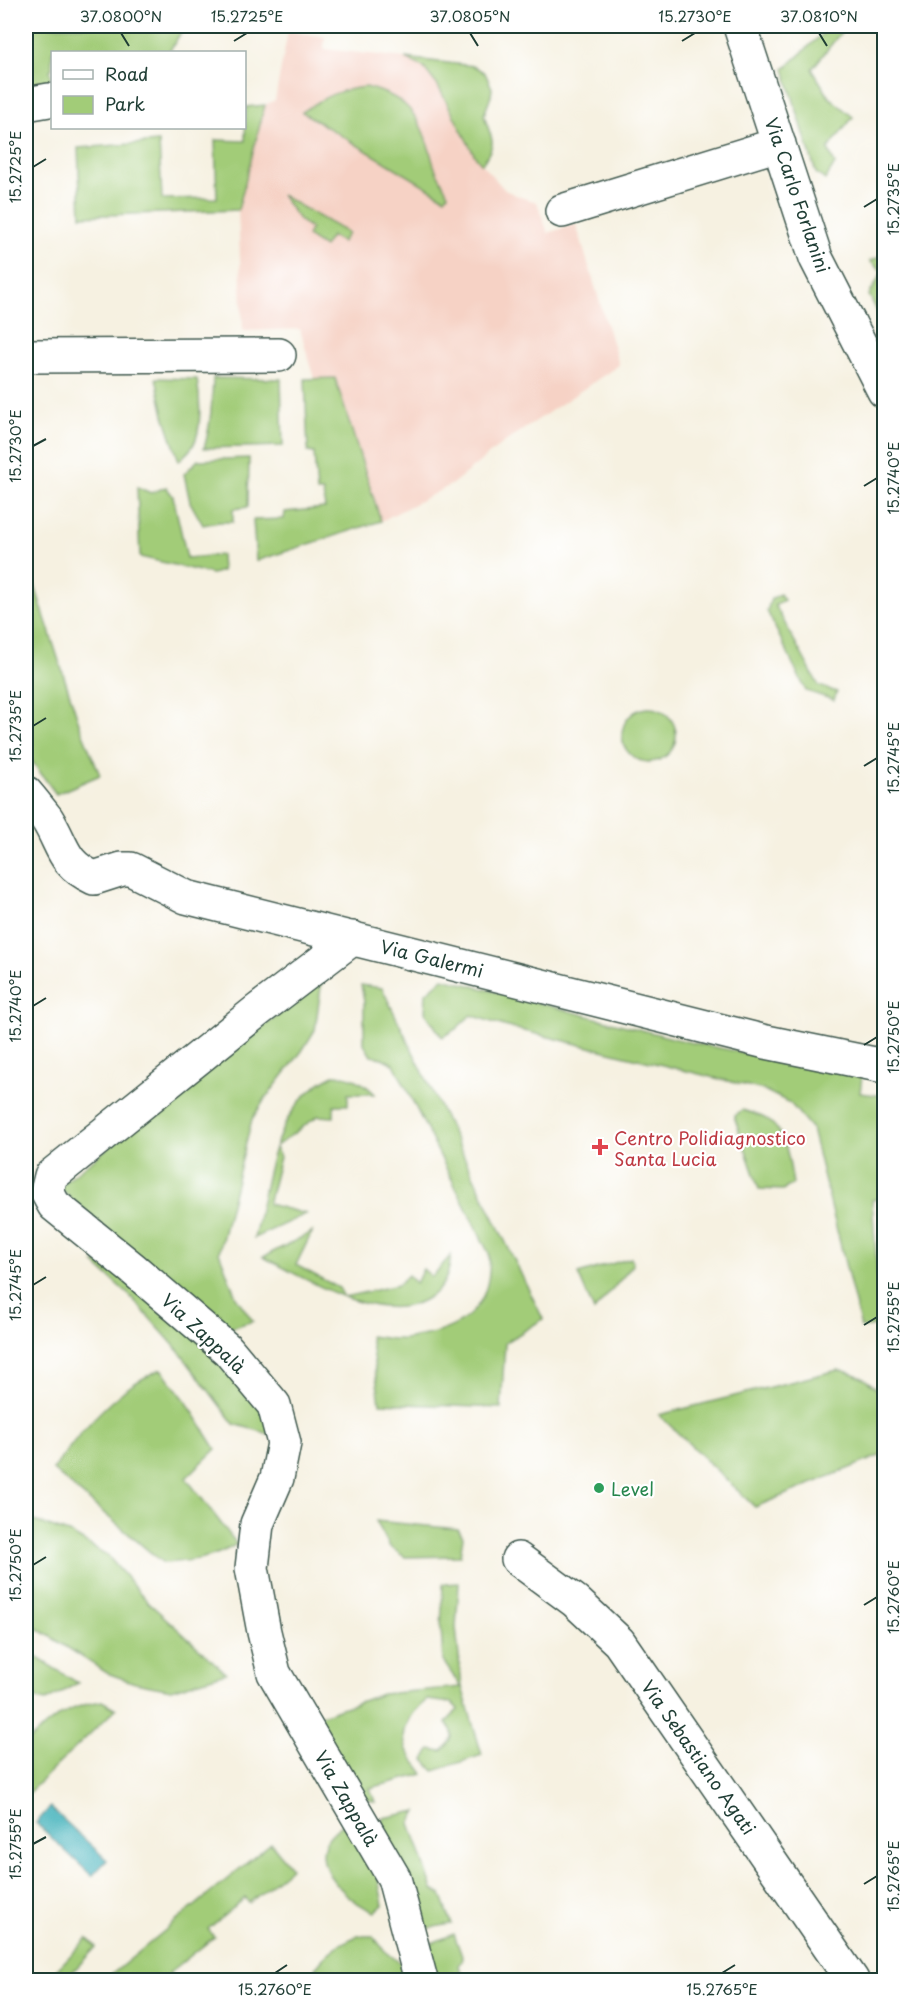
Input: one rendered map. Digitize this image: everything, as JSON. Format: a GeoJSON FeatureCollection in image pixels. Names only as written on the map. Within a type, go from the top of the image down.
{"type":"FeatureCollection","features":[{"type":"Feature","properties":{"kind":"street","name":"Via Carlo Forlanini"},"geometry":{"type":"LineString","coordinates":[[740,26],[816,258],[885,391]]}},
{"type":"Feature","properties":{"kind":"street"},"geometry":{"type":"LineString","coordinates":[[562,211],[779,144]]}},
{"type":"Feature","properties":{"kind":"street"},"geometry":{"type":"LineString","coordinates":[[26,356],[279,355]]}},
{"type":"Feature","properties":{"kind":"street","name":"Via Galermi"},"geometry":{"type":"LineString","coordinates":[[26,793],[48,820],[67,858],[78,871],[94,878],[122,869],[131,869],[186,897],[766,1042],[885,1066]]}},
{"type":"Feature","properties":{"kind":"street","name":"Via Zappalà"},"geometry":{"type":"LineString","coordinates":[[353,938],[257,1011],[51,1176],[47,1192],[54,1205],[228,1350],[274,1405],[284,1443],[277,1478],[256,1524],[252,1568],[274,1673],[394,1878],[421,1980]]}},
{"type":"Feature","properties":{"kind":"street","name":"Via Sebastiano Agati"},"geometry":{"type":"LineString","coordinates":[[518,1559],[575,1601],[619,1642],[852,1980]]}},
{"type":"Feature","properties":{"kind":"shaded area"},"geometry":{"type":"Polygon","coordinates":[[[288,31],[325,37],[324,49],[405,58],[423,67],[438,86],[475,156],[505,190],[537,202],[548,233],[576,224],[619,365],[502,444],[451,485],[381,521],[335,379],[314,379],[300,329],[243,331],[238,210],[265,105],[275,100],[288,31]]]}},
{"type":"Feature","properties":{"kind":"green space"},"geometry":{"type":"Polygon","coordinates":[[[26,26],[185,26],[170,51],[51,51],[51,80],[26,90],[26,26]]]}},
{"type":"Feature","properties":{"kind":"green space"},"geometry":{"type":"Polygon","coordinates":[[[831,26],[846,26],[812,69],[829,97],[853,117],[828,149],[835,164],[825,180],[816,173],[784,69],[831,26]]]}},
{"type":"Feature","properties":{"kind":"green space"},"geometry":{"type":"Polygon","coordinates":[[[405,58],[474,66],[485,73],[492,88],[484,115],[492,144],[482,164],[475,156],[438,86],[423,67],[405,58]]]}},
{"type":"Feature","properties":{"kind":"green space"},"geometry":{"type":"Polygon","coordinates":[[[366,87],[399,100],[419,122],[435,168],[448,194],[445,198],[302,112],[332,95],[366,87]]]}},
{"type":"Feature","properties":{"kind":"green space"},"geometry":{"type":"Polygon","coordinates":[[[265,105],[238,210],[81,216],[78,148],[159,142],[162,199],[217,198],[215,140],[245,141],[246,107],[265,105]]]}},
{"type":"Feature","properties":{"kind":"green space"},"geometry":{"type":"Polygon","coordinates":[[[281,195],[348,233],[342,242],[331,236],[324,247],[307,236],[311,228],[300,221],[281,195]]]}},
{"type":"Feature","properties":{"kind":"green space"},"geometry":{"type":"Polygon","coordinates":[[[884,249],[884,325],[869,295],[882,272],[870,261],[878,258],[884,249]]]}},
{"type":"Feature","properties":{"kind":"green space"},"geometry":{"type":"Polygon","coordinates":[[[156,378],[197,379],[200,404],[198,432],[192,447],[179,461],[164,415],[156,378]]]}},
{"type":"Feature","properties":{"kind":"green space"},"geometry":{"type":"Polygon","coordinates":[[[213,378],[281,379],[283,446],[204,448],[210,422],[213,378]]]}},
{"type":"Feature","properties":{"kind":"green space"},"geometry":{"type":"Polygon","coordinates":[[[335,378],[381,521],[256,561],[253,520],[284,519],[285,512],[325,508],[323,492],[317,492],[314,453],[308,452],[305,379],[335,378]]]}},
{"type":"Feature","properties":{"kind":"green space"},"geometry":{"type":"Polygon","coordinates":[[[249,458],[248,507],[233,509],[233,522],[203,525],[190,502],[184,474],[198,460],[249,458]]]}},
{"type":"Feature","properties":{"kind":"green space"},"geometry":{"type":"Polygon","coordinates":[[[137,487],[151,493],[166,487],[173,496],[187,558],[221,555],[222,571],[212,574],[140,557],[137,487]]]}},
{"type":"Feature","properties":{"kind":"green space"},"geometry":{"type":"Polygon","coordinates":[[[26,559],[81,729],[100,775],[56,794],[26,756],[26,559]]]}},
{"type":"Feature","properties":{"kind":"green space"},"geometry":{"type":"Polygon","coordinates":[[[780,594],[784,600],[775,605],[819,686],[837,692],[834,700],[806,691],[767,611],[771,599],[780,594]]]}},
{"type":"Feature","properties":{"kind":"green space"},"geometry":{"type":"Polygon","coordinates":[[[649,708],[659,710],[668,716],[674,725],[676,735],[674,745],[668,754],[659,760],[649,762],[639,760],[630,754],[624,745],[622,735],[624,725],[630,716],[639,710],[649,708]]]}},
{"type":"Feature","properties":{"kind":"green space"},"geometry":{"type":"Polygon","coordinates":[[[443,978],[684,1041],[862,1076],[860,1093],[884,1096],[884,1198],[872,1200],[881,1325],[861,1328],[812,1129],[790,1103],[764,1090],[504,1026],[471,1015],[456,1029],[442,1037],[425,1012],[426,993],[443,978]]]}},
{"type":"Feature","properties":{"kind":"green space"},"geometry":{"type":"Polygon","coordinates":[[[322,980],[315,1030],[252,1119],[219,1252],[236,1297],[253,1321],[220,1331],[58,1187],[322,980]]]}},
{"type":"Feature","properties":{"kind":"green space"},"geometry":{"type":"Polygon","coordinates":[[[361,985],[382,988],[543,1319],[505,1343],[501,1408],[380,1403],[370,1336],[409,1338],[452,1327],[464,1319],[474,1310],[487,1286],[489,1254],[394,1064],[371,1056],[364,1044],[364,1001],[361,985]]]}},
{"type":"Feature","properties":{"kind":"green space"},"geometry":{"type":"Polygon","coordinates":[[[334,1075],[356,1080],[375,1094],[348,1094],[348,1105],[334,1105],[334,1117],[318,1116],[276,1147],[285,1124],[297,1104],[313,1088],[334,1075]]]}},
{"type":"Feature","properties":{"kind":"green space"},"geometry":{"type":"Polygon","coordinates":[[[742,1110],[766,1119],[775,1127],[784,1141],[793,1184],[783,1190],[759,1189],[734,1116],[742,1110]]]}},
{"type":"Feature","properties":{"kind":"green space"},"geometry":{"type":"Polygon","coordinates":[[[275,1148],[280,1157],[268,1204],[306,1214],[254,1238],[269,1168],[275,1148]]]}},
{"type":"Feature","properties":{"kind":"green space"},"geometry":{"type":"Polygon","coordinates":[[[312,1232],[296,1265],[339,1288],[344,1297],[263,1257],[312,1232]]]}},
{"type":"Feature","properties":{"kind":"green space"},"geometry":{"type":"Polygon","coordinates":[[[451,1255],[449,1269],[441,1287],[424,1300],[406,1306],[385,1307],[344,1297],[398,1285],[408,1275],[416,1283],[423,1269],[432,1277],[451,1255]]]}},
{"type":"Feature","properties":{"kind":"green space"},"geometry":{"type":"Polygon","coordinates":[[[631,1258],[633,1265],[594,1311],[578,1274],[631,1258]]]}},
{"type":"Feature","properties":{"kind":"green space"},"geometry":{"type":"Polygon","coordinates":[[[107,1259],[216,1356],[267,1412],[273,1435],[234,1424],[178,1350],[131,1297],[94,1263],[107,1259]]]}},
{"type":"Feature","properties":{"kind":"green space"},"geometry":{"type":"Polygon","coordinates":[[[161,1369],[186,1401],[216,1449],[186,1478],[237,1544],[202,1558],[163,1563],[53,1470],[99,1413],[132,1385],[161,1369]]]}},
{"type":"Feature","properties":{"kind":"green space"},"geometry":{"type":"Polygon","coordinates":[[[838,1370],[852,1373],[863,1379],[884,1396],[884,1454],[755,1507],[659,1415],[838,1370]]]}},
{"type":"Feature","properties":{"kind":"green space"},"geometry":{"type":"Polygon","coordinates":[[[26,1518],[71,1534],[107,1555],[148,1602],[226,1673],[171,1690],[135,1683],[107,1673],[26,1621],[26,1518]]]}},
{"type":"Feature","properties":{"kind":"green space"},"geometry":{"type":"Polygon","coordinates":[[[376,1521],[458,1529],[463,1537],[460,1556],[405,1557],[390,1547],[376,1521]]]}},
{"type":"Feature","properties":{"kind":"green space"},"geometry":{"type":"Polygon","coordinates":[[[459,1583],[456,1627],[462,1687],[482,1755],[434,1771],[424,1760],[430,1749],[442,1751],[448,1744],[452,1734],[446,1723],[458,1709],[452,1703],[427,1700],[410,1718],[404,1739],[410,1755],[424,1774],[370,1788],[375,1802],[358,1796],[316,1717],[382,1694],[461,1687],[443,1661],[441,1628],[443,1584],[459,1583]]]}},
{"type":"Feature","properties":{"kind":"green space"},"geometry":{"type":"Polygon","coordinates":[[[26,1650],[78,1683],[46,1701],[37,1699],[26,1684],[26,1650]]]}},
{"type":"Feature","properties":{"kind":"green space"},"geometry":{"type":"Polygon","coordinates":[[[102,1701],[116,1709],[26,1795],[26,1743],[60,1715],[78,1707],[102,1701]]]}},
{"type":"Feature","properties":{"kind":"green space"},"geometry":{"type":"Polygon","coordinates":[[[417,1811],[410,1823],[433,1890],[441,1894],[452,1924],[423,1929],[379,1832],[383,1818],[417,1811]]]}},
{"type":"Feature","properties":{"kind":"green space"},"geometry":{"type":"Polygon","coordinates":[[[349,1821],[376,1867],[383,1905],[375,1912],[357,1902],[339,1887],[326,1868],[323,1858],[324,1847],[328,1839],[349,1821]]]}},
{"type":"Feature","properties":{"kind":"green space"},"geometry":{"type":"Polygon","coordinates":[[[271,1843],[291,1868],[249,1903],[245,1898],[208,1929],[214,1937],[169,1973],[175,1980],[105,1980],[271,1843]]]}},
{"type":"Feature","properties":{"kind":"green space"},"geometry":{"type":"Polygon","coordinates":[[[454,1934],[463,1959],[459,1966],[464,1980],[435,1980],[427,1945],[454,1934]]]}},
{"type":"Feature","properties":{"kind":"green space"},"geometry":{"type":"Polygon","coordinates":[[[358,1936],[373,1936],[385,1951],[404,1966],[407,1980],[309,1980],[317,1965],[329,1953],[358,1936]]]}},
{"type":"Feature","properties":{"kind":"green space"},"geometry":{"type":"Polygon","coordinates":[[[87,1938],[96,1947],[65,1980],[47,1980],[87,1938]]]}},
{"type":"Feature","properties":{"kind":"water"},"geometry":{"type":"Polygon","coordinates":[[[50,1807],[107,1860],[92,1876],[36,1823],[50,1807]]]}},
{"type":"Feature","properties":{"kind":"place","name":"Centro Polidiagnostico Santa Lucia"},"geometry":{"type":"Point","coordinates":[600,1147]}},
{"type":"Feature","properties":{"kind":"place","name":"Level"},"geometry":{"type":"Point","coordinates":[599,1488]}}]}
